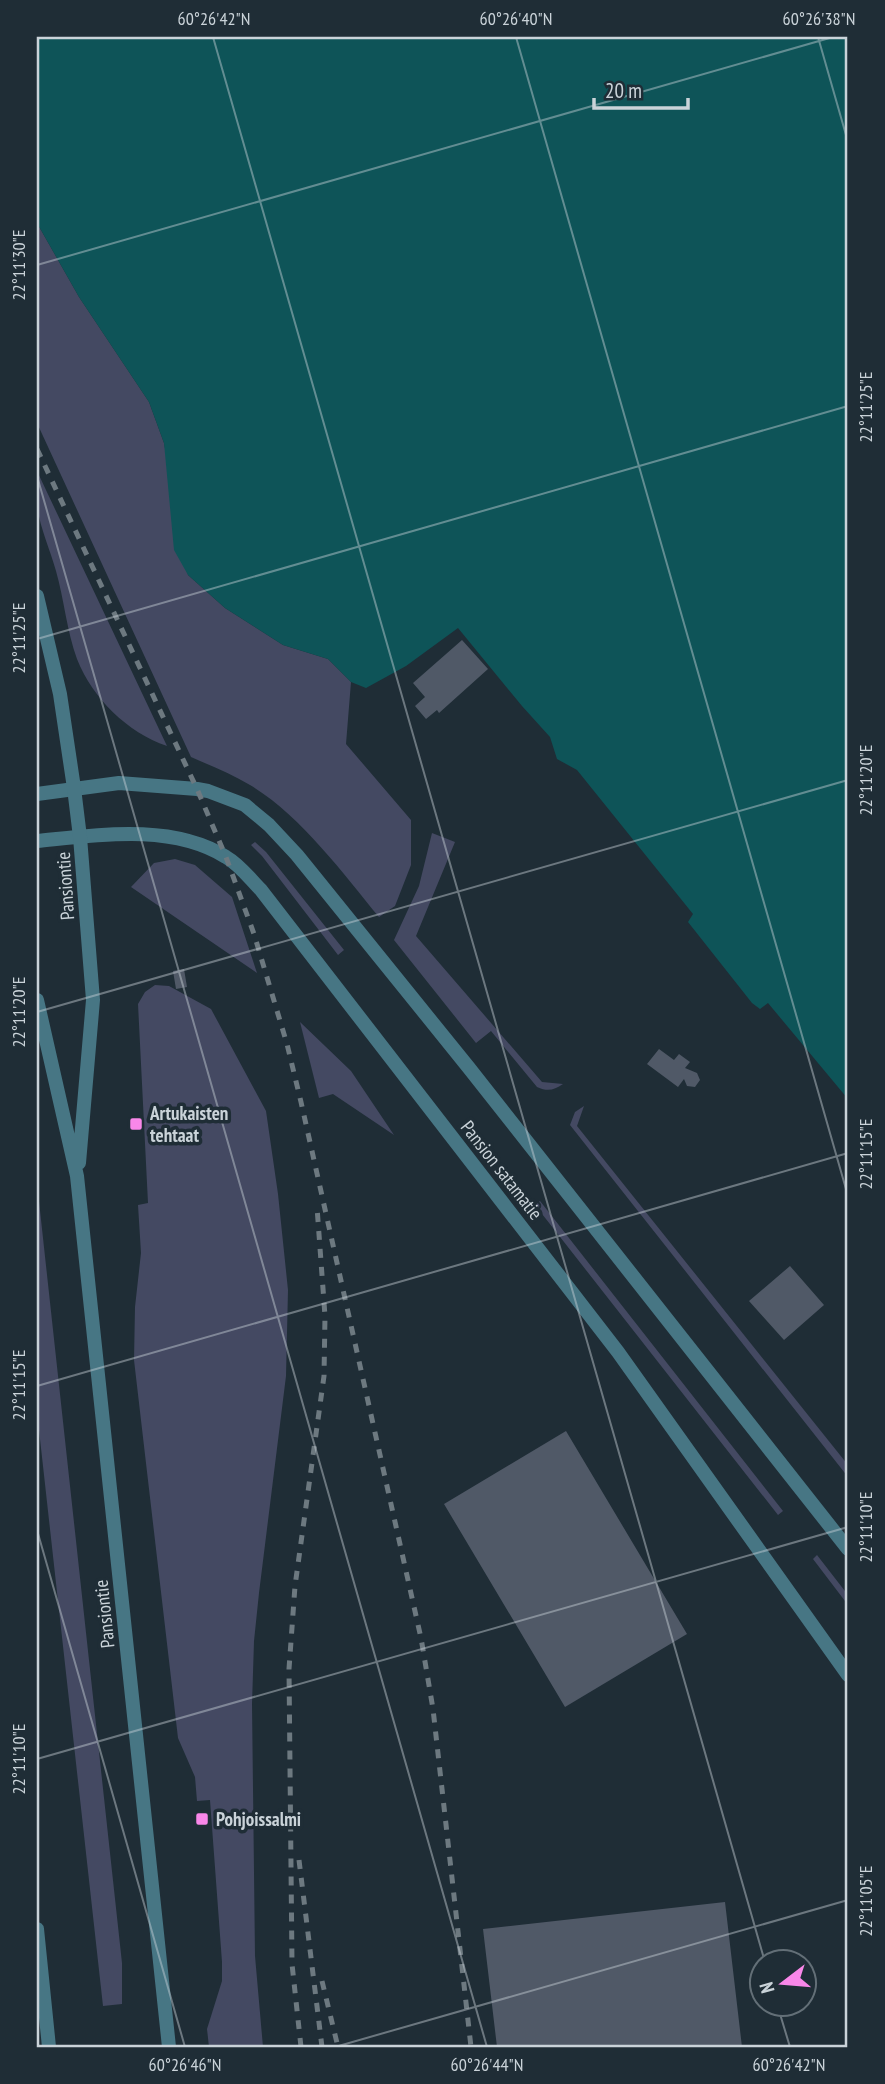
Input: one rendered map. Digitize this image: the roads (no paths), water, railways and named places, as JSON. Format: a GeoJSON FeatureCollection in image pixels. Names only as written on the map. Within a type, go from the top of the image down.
{"type":"FeatureCollection","features":[{"type":"Feature","properties":{"kind":"street","name":"Pansiontie"},"geometry":{"type":"LineString","coordinates":[[37,596],[60,694],[74,788],[93,1000],[78,1176]]}},
{"type":"Feature","properties":{"kind":"street","name":"Pansion satamatie"},"geometry":{"type":"LineString","coordinates":[[37,794],[119,783],[208,791],[245,805],[269,825],[333,898],[469,1068],[848,1549]]}},
{"type":"Feature","properties":{"kind":"street","name":"Pansion satamatie"},"geometry":{"type":"LineString","coordinates":[[37,841],[143,835],[171,837],[204,845],[238,865],[261,890],[618,1352],[848,1675]]}},
{"type":"Feature","properties":{"kind":"street","name":"Pansiontie"},"geometry":{"type":"LineString","coordinates":[[37,1000],[78,1176],[169,2047]]}},
{"type":"Feature","properties":{"kind":"street"},"geometry":{"type":"LineString","coordinates":[[37,1929],[40,1994],[49,2047]]}},
{"type":"Feature","properties":{"kind":"railway"},"geometry":{"type":"LineString","coordinates":[[37,449],[197,789],[226,857],[254,934],[287,1044],[421,1638],[433,1709],[471,2047]]}},
{"type":"Feature","properties":{"kind":"railway"},"geometry":{"type":"LineString","coordinates":[[301,2047],[292,1964],[289,1669],[295,1586],[324,1376],[325,1316],[317,1207]]}},
{"type":"Feature","properties":{"kind":"railway"},"geometry":{"type":"LineString","coordinates":[[299,1860],[322,2047]]}},
{"type":"Feature","properties":{"kind":"railway"},"geometry":{"type":"LineString","coordinates":[[322,1981],[338,2047]]}},
{"type":"Feature","properties":{"kind":"place","name":"Artukaisten tehtaat"},"geometry":{"type":"Point","coordinates":[136,1124]}},
{"type":"Feature","properties":{"kind":"place","name":"Pohjoissalmi"},"geometry":{"type":"Point","coordinates":[202,1819]}}]}
